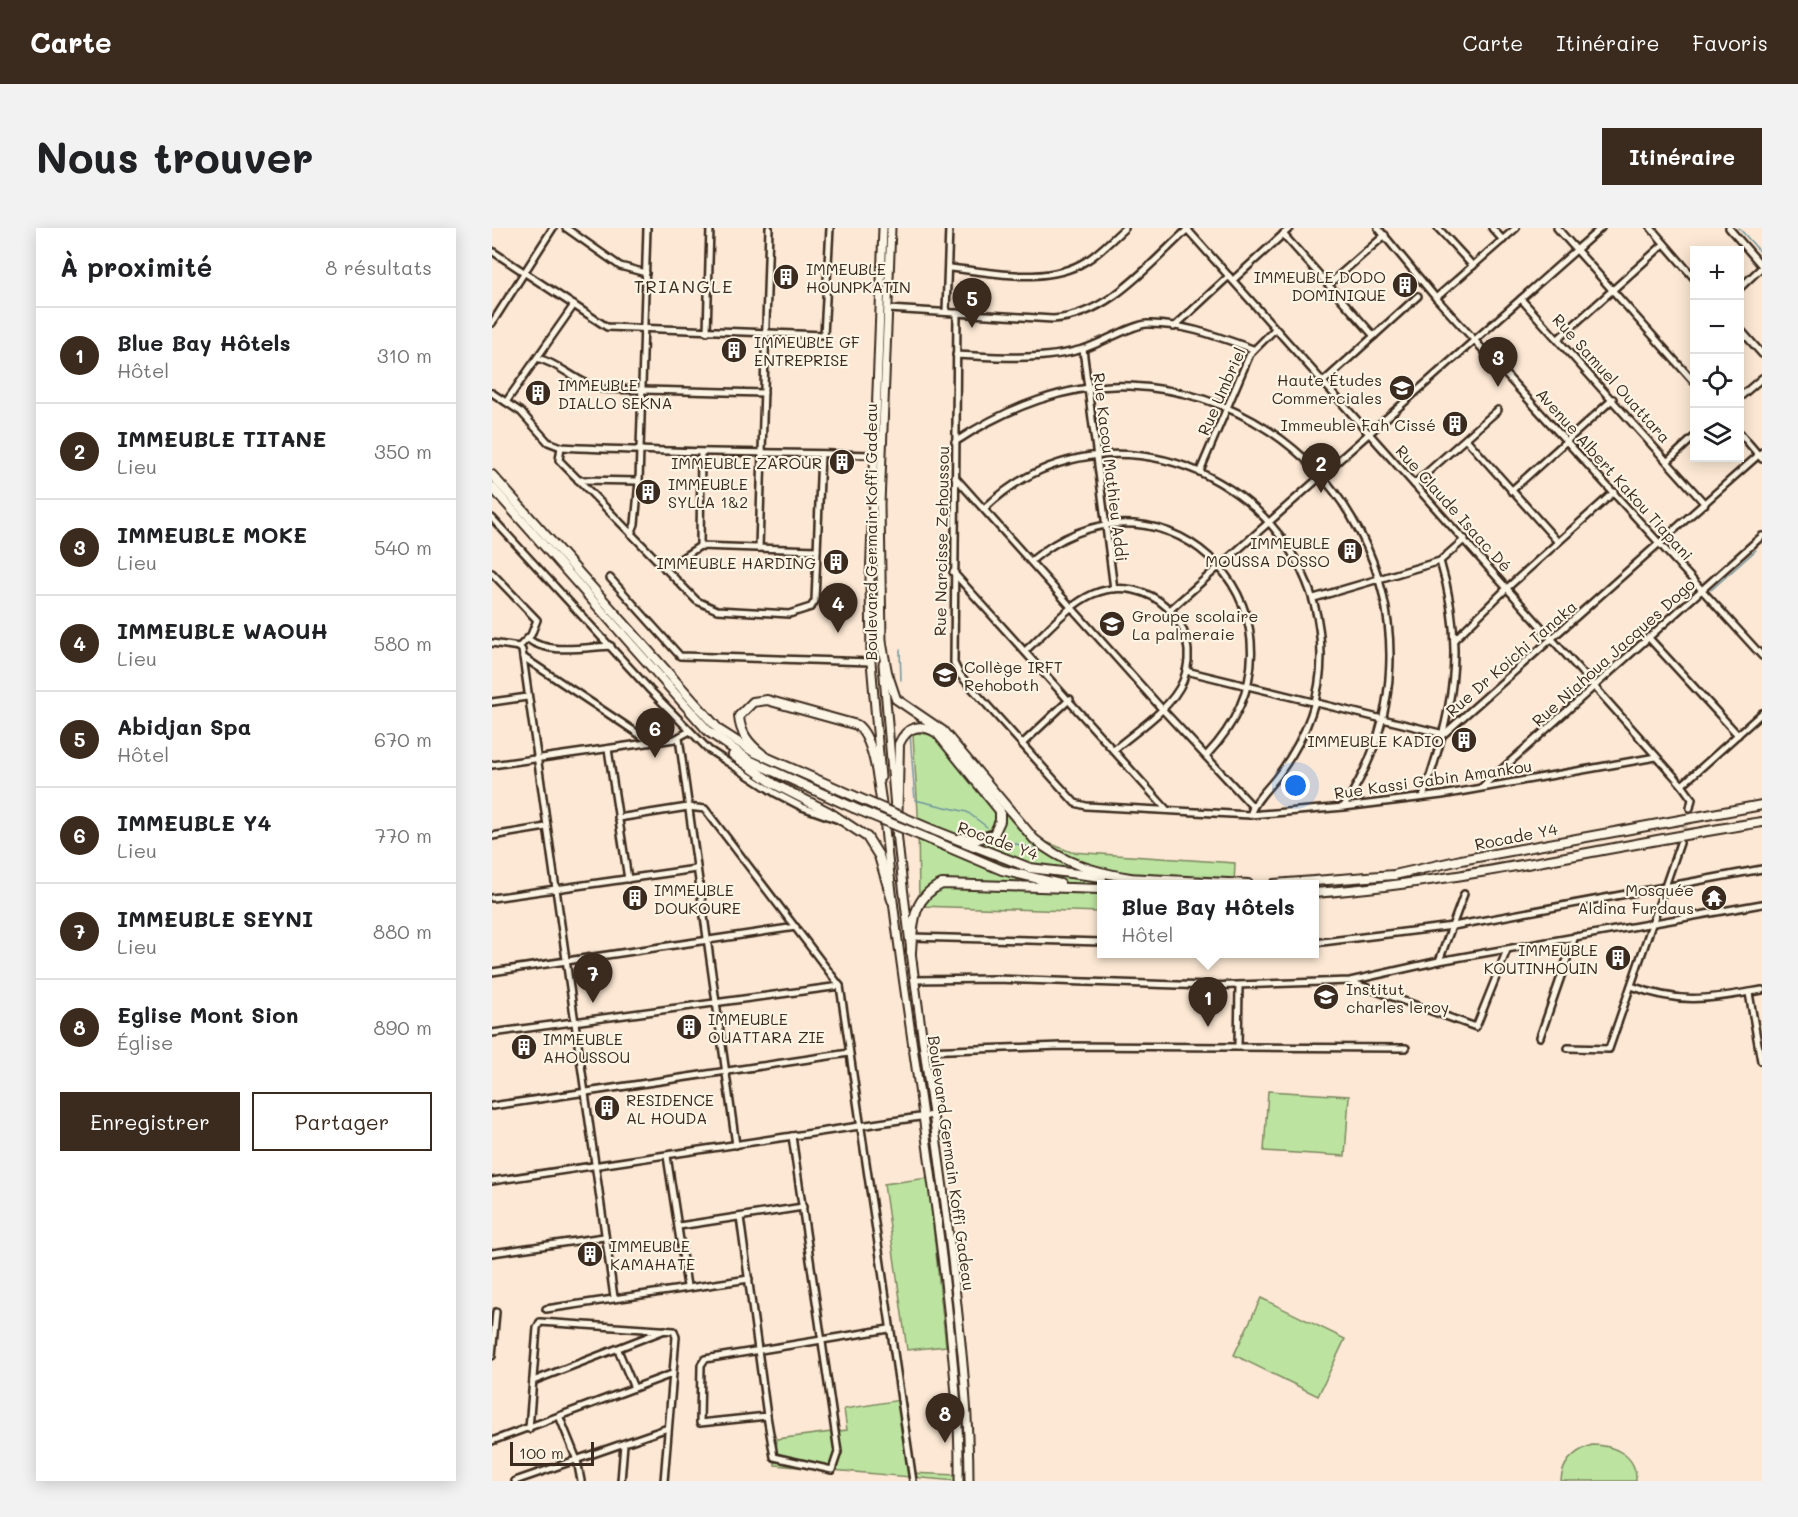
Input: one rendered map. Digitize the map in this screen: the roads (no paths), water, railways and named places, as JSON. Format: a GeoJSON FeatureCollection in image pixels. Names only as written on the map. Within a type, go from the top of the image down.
{"type":"FeatureCollection","features":[{"type":"Feature","properties":{"kind":"highway"},"geometry":{"type":"LineString","coordinates":[[492,475],[711,721],[737,743],[773,762]]}},
{"type":"Feature","properties":{"kind":"highway"},"geometry":{"type":"LineString","coordinates":[[492,487],[679,701],[724,745],[749,768],[847,823],[873,845],[892,900]]}},
{"type":"Feature","properties":{"kind":"highway"},"geometry":{"type":"LineString","coordinates":[[882,639],[887,672],[896,699],[944,731],[1034,839],[1050,852],[1080,867],[1130,878]]}},
{"type":"Feature","properties":{"kind":"highway"},"geometry":{"type":"LineString","coordinates":[[773,762],[746,738],[740,727],[739,716],[753,702],[767,700],[857,725],[866,734],[872,750],[883,814]]}},
{"type":"Feature","properties":{"kind":"highway"},"geometry":{"type":"LineString","coordinates":[[897,836],[899,744],[903,735],[917,727],[928,727],[937,733],[1000,811],[998,828],[986,838],[975,840],[943,834]]}},
{"type":"Feature","properties":{"kind":"highway","name":"Rocade Y4"},"geometry":{"type":"LineString","coordinates":[[724,745],[751,761],[854,808],[1027,878],[1097,888]]}},
{"type":"Feature","properties":{"kind":"highway","name":"Rocade Y4"},"geometry":{"type":"LineString","coordinates":[[773,762],[928,828],[1030,868],[1073,875],[1164,880]]}},
{"type":"Feature","properties":{"kind":"highway","name":"Rocade Y4"},"geometry":{"type":"LineString","coordinates":[[1319,881],[1394,874],[1762,805]]}},
{"type":"Feature","properties":{"kind":"highway","name":"Rocade Y4"},"geometry":{"type":"LineString","coordinates":[[1319,893],[1396,886],[1459,876],[1762,822]]}},
{"type":"Feature","properties":{"kind":"highway"},"geometry":{"type":"LineString","coordinates":[[910,952],[910,937],[918,904],[930,889],[942,884],[1097,889]]}},
{"type":"Feature","properties":{"kind":"main road","name":"Boulevard Germain Koffi Gadeau"},"geometry":{"type":"LineString","coordinates":[[882,228],[874,455],[872,662],[892,900],[923,1117],[952,1355],[959,1430],[959,1481]]}},
{"type":"Feature","properties":{"kind":"main road","name":"Boulevard Germain Koffi Gadeau"},"geometry":{"type":"LineString","coordinates":[[891,228],[880,504],[882,639],[897,836],[910,937]]}},
{"type":"Feature","properties":{"kind":"main road","name":"Boulevard Germain Koffi Gadeau"},"geometry":{"type":"LineString","coordinates":[[910,952],[963,1354],[969,1481]]}},
{"type":"Feature","properties":{"kind":"street"},"geometry":{"type":"LineString","coordinates":[[492,323],[553,228]]}},
{"type":"Feature","properties":{"kind":"street"},"geometry":{"type":"LineString","coordinates":[[566,228],[620,266],[646,273]]}},
{"type":"Feature","properties":{"kind":"street"},"geometry":{"type":"LineString","coordinates":[[631,534],[635,524],[639,481],[647,228]]}},
{"type":"Feature","properties":{"kind":"street"},"geometry":{"type":"LineString","coordinates":[[707,332],[710,228]]}},
{"type":"Feature","properties":{"kind":"street"},"geometry":{"type":"LineString","coordinates":[[759,548],[760,452],[769,228]]}},
{"type":"Feature","properties":{"kind":"street"},"geometry":{"type":"LineString","coordinates":[[492,251],[607,327],[825,334],[830,228]]}},
{"type":"Feature","properties":{"kind":"street"},"geometry":{"type":"LineString","coordinates":[[946,312],[950,268],[949,228]]}},
{"type":"Feature","properties":{"kind":"street"},"geometry":{"type":"LineString","coordinates":[[950,268],[1026,275],[1061,272],[1088,260],[1125,228]]}},
{"type":"Feature","properties":{"kind":"street"},"geometry":{"type":"LineString","coordinates":[[888,309],[1053,319],[1078,316],[1113,297],[1188,228]]}},
{"type":"Feature","properties":{"kind":"street","name":"Rue Claude Isaac Dé"},"geometry":{"type":"LineString","coordinates":[[1188,228],[1275,329],[1465,539],[1682,785],[1692,799],[1690,808]]}},
{"type":"Feature","properties":{"kind":"street"},"geometry":{"type":"LineString","coordinates":[[1174,327],[1290,228]]}},
{"type":"Feature","properties":{"kind":"street","name":"Avenue Albert Kakou Tiapani"},"geometry":{"type":"LineString","coordinates":[[1378,228],[1436,298],[1568,440],[1762,656]]}},
{"type":"Feature","properties":{"kind":"street"},"geometry":{"type":"LineString","coordinates":[[1438,228],[1473,266]]}},
{"type":"Feature","properties":{"kind":"street"},"geometry":{"type":"LineString","coordinates":[[1492,228],[1503,240]]}},
{"type":"Feature","properties":{"kind":"street"},"geometry":{"type":"LineString","coordinates":[[1436,298],[1516,228]]}},
{"type":"Feature","properties":{"kind":"street"},"geometry":{"type":"LineString","coordinates":[[1557,228],[1690,376]]}},
{"type":"Feature","properties":{"kind":"street"},"geometry":{"type":"LineString","coordinates":[[1171,609],[1270,524],[1601,228]]}},
{"type":"Feature","properties":{"kind":"street"},"geometry":{"type":"LineString","coordinates":[[1650,228],[1690,273]]}},
{"type":"Feature","properties":{"kind":"street"},"geometry":{"type":"LineString","coordinates":[[1729,228],[1762,267],[1744,284]]}},
{"type":"Feature","properties":{"kind":"street"},"geometry":{"type":"LineString","coordinates":[[1283,234],[1374,336]]}},
{"type":"Feature","properties":{"kind":"street"},"geometry":{"type":"LineString","coordinates":[[1329,284],[1384,235]]}},
{"type":"Feature","properties":{"kind":"street"},"geometry":{"type":"LineString","coordinates":[[1558,339],[1664,244]]}},
{"type":"Feature","properties":{"kind":"street"},"geometry":{"type":"LineString","coordinates":[[1323,382],[1418,296]]}},
{"type":"Feature","properties":{"kind":"street","name":"Rue Samuel Ouattara"},"geometry":{"type":"LineString","coordinates":[[1521,299],[1705,504]]}},
{"type":"Feature","properties":{"kind":"street"},"geometry":{"type":"LineString","coordinates":[[506,402],[574,305]]}},
{"type":"Feature","properties":{"kind":"street","name":"Rue Narcisse Zehoussou"},"geometry":{"type":"LineString","coordinates":[[957,313],[953,652],[956,669],[1022,744]]}},
{"type":"Feature","properties":{"kind":"street"},"geometry":{"type":"LineString","coordinates":[[956,355],[1031,357],[1083,349],[1139,325],[1174,327],[1205,333],[1253,349]]}},
{"type":"Feature","properties":{"kind":"street","name":"Rue Umbriel"},"geometry":{"type":"LineString","coordinates":[[1200,471],[1253,349],[1275,329]]}},
{"type":"Feature","properties":{"kind":"street"},"geometry":{"type":"LineString","coordinates":[[1744,334],[1762,354]]}},
{"type":"Feature","properties":{"kind":"street","name":"Rue Kacou Mathieu Addi"},"geometry":{"type":"LineString","coordinates":[[1083,349],[1114,589]]}},
{"type":"Feature","properties":{"kind":"street"},"geometry":{"type":"LineString","coordinates":[[537,358],[553,363],[593,387],[764,393]]}},
{"type":"Feature","properties":{"kind":"street"},"geometry":{"type":"LineString","coordinates":[[1744,394],[1762,378]]}},
{"type":"Feature","properties":{"kind":"street"},"geometry":{"type":"LineString","coordinates":[[955,442],[1005,412],[1087,388],[1142,387],[1226,407],[1272,433],[1322,477],[1353,519],[1381,578],[1388,610],[1391,662],[1382,719],[1364,772],[1344,807]]}},
{"type":"Feature","properties":{"kind":"street"},"geometry":{"type":"LineString","coordinates":[[492,393],[521,412],[548,442],[561,447],[701,453],[874,455]]}},
{"type":"Feature","properties":{"kind":"street"},"geometry":{"type":"LineString","coordinates":[[1511,490],[1613,399]]}},
{"type":"Feature","properties":{"kind":"street"},"geometry":{"type":"LineString","coordinates":[[1414,484],[1498,410]]}},
{"type":"Feature","properties":{"kind":"street"},"geometry":{"type":"LineString","coordinates":[[1744,437],[1761,455]]}},
{"type":"Feature","properties":{"kind":"street"},"geometry":{"type":"LineString","coordinates":[[1466,439],[1558,542]]}},
{"type":"Feature","properties":{"kind":"street"},"geometry":{"type":"LineString","coordinates":[[1668,461],[1690,441]]}},
{"type":"Feature","properties":{"kind":"street"},"geometry":{"type":"LineString","coordinates":[[561,447],[559,460],[705,607],[717,610],[789,614],[814,604],[821,454]]}},
{"type":"Feature","properties":{"kind":"street"},"geometry":{"type":"LineString","coordinates":[[700,546],[701,453]]}},
{"type":"Feature","properties":{"kind":"street","name":"Rue Dr Koichi Tanaka"},"geometry":{"type":"LineString","coordinates":[[1186,671],[1444,735],[1761,455]]}},
{"type":"Feature","properties":{"kind":"street"},"geometry":{"type":"LineString","coordinates":[[985,508],[1006,489],[1043,469],[1096,456],[1149,458],[1200,471],[1243,498],[1270,524],[1294,553],[1314,598],[1321,658],[1315,704],[1289,759],[1250,815]]}},
{"type":"Feature","properties":{"kind":"street"},"geometry":{"type":"LineString","coordinates":[[955,477],[1162,709],[1254,807]]}},
{"type":"Feature","properties":{"kind":"street"},"geometry":{"type":"LineString","coordinates":[[578,480],[639,481]]}},
{"type":"Feature","properties":{"kind":"street"},"geometry":{"type":"LineString","coordinates":[[1454,640],[1614,492]]}},
{"type":"Feature","properties":{"kind":"street"},"geometry":{"type":"LineString","coordinates":[[492,518],[714,754],[767,789],[802,807],[847,823]]}},
{"type":"Feature","properties":{"kind":"street"},"geometry":{"type":"LineString","coordinates":[[1031,561],[1065,536],[1104,524],[1129,523],[1171,533],[1197,548],[1220,568],[1241,600],[1250,626],[1252,654],[1248,687],[1232,726],[1206,756]]}},
{"type":"Feature","properties":{"kind":"street","name":"Rue Niahoua Jacques Dogo"},"geometry":{"type":"LineString","coordinates":[[1481,788],[1762,536]]}},
{"type":"Feature","properties":{"kind":"street"},"geometry":{"type":"LineString","coordinates":[[1314,598],[1440,561],[1465,539]]}},
{"type":"Feature","properties":{"kind":"street"},"geometry":{"type":"LineString","coordinates":[[1757,540],[1762,546]]}},
{"type":"Feature","properties":{"kind":"street"},"geometry":{"type":"LineString","coordinates":[[665,569],[700,546],[817,550]]}},
{"type":"Feature","properties":{"kind":"street"},"geometry":{"type":"LineString","coordinates":[[1423,797],[1444,735],[1452,697],[1454,640],[1447,585],[1440,561]]}},
{"type":"Feature","properties":{"kind":"street"},"geometry":{"type":"LineString","coordinates":[[954,572],[1115,749],[1167,810]]}},
{"type":"Feature","properties":{"kind":"street"},"geometry":{"type":"LineString","coordinates":[[492,573],[537,620],[536,627],[519,647]]}},
{"type":"Feature","properties":{"kind":"street"},"geometry":{"type":"LineString","coordinates":[[610,579],[680,656],[872,662]]}},
{"type":"Feature","properties":{"kind":"street"},"geometry":{"type":"LineString","coordinates":[[1026,650],[1087,597],[1114,589],[1148,593],[1171,609],[1184,633],[1188,652],[1186,671],[1179,688],[1162,709],[1115,749]]}},
{"type":"Feature","properties":{"kind":"street"},"geometry":{"type":"LineString","coordinates":[[1648,637],[1738,735]]}},
{"type":"Feature","properties":{"kind":"street"},"geometry":{"type":"LineString","coordinates":[[528,639],[537,645],[544,646],[571,648],[611,646]]}},
{"type":"Feature","properties":{"kind":"street"},"geometry":{"type":"LineString","coordinates":[[492,643],[519,647]]}},
{"type":"Feature","properties":{"kind":"street"},"geometry":{"type":"LineString","coordinates":[[519,647],[523,657],[573,1022],[614,1297]]}},
{"type":"Feature","properties":{"kind":"street"},"geometry":{"type":"LineString","coordinates":[[523,657],[649,741]]}},
{"type":"Feature","properties":{"kind":"street"},"geometry":{"type":"LineString","coordinates":[[492,702],[527,697]]}},
{"type":"Feature","properties":{"kind":"street"},"geometry":{"type":"LineString","coordinates":[[1022,744],[1070,699]]}},
{"type":"Feature","properties":{"kind":"street"},"geometry":{"type":"LineString","coordinates":[[1682,785],[1762,713]]}},
{"type":"Feature","properties":{"kind":"street"},"geometry":{"type":"LineString","coordinates":[[492,765],[679,738],[690,731]]}},
{"type":"Feature","properties":{"kind":"street"},"geometry":{"type":"LineString","coordinates":[[679,738],[736,1145]]}},
{"type":"Feature","properties":{"kind":"street","name":"Rue Kassi Gabin Amankou"},"geometry":{"type":"LineString","coordinates":[[1022,744],[1070,798],[1080,805],[1250,815],[1423,797],[1656,757]]}},
{"type":"Feature","properties":{"kind":"street"},"geometry":{"type":"LineString","coordinates":[[608,749],[628,879]]}},
{"type":"Feature","properties":{"kind":"street"},"geometry":{"type":"LineString","coordinates":[[618,818],[688,807],[699,806],[705,809],[840,986],[913,1481]]}},
{"type":"Feature","properties":{"kind":"street"},"geometry":{"type":"LineString","coordinates":[[492,836],[546,827]]}},
{"type":"Feature","properties":{"kind":"street"},"geometry":{"type":"LineString","coordinates":[[1568,1048],[1609,1049],[1680,843]]}},
{"type":"Feature","properties":{"kind":"street"},"geometry":{"type":"LineString","coordinates":[[492,898],[696,869]]}},
{"type":"Feature","properties":{"kind":"street"},"geometry":{"type":"LineString","coordinates":[[1319,942],[1452,926],[1762,869]]}},
{"type":"Feature","properties":{"kind":"street"},"geometry":{"type":"LineString","coordinates":[[1439,961],[1464,894]]}},
{"type":"Feature","properties":{"kind":"street"},"geometry":{"type":"LineString","coordinates":[[914,980],[996,979],[1239,986],[1350,981],[1439,961],[1762,904]]}},
{"type":"Feature","properties":{"kind":"street"},"geometry":{"type":"LineString","coordinates":[[492,972],[796,927]]}},
{"type":"Feature","properties":{"kind":"street"},"geometry":{"type":"LineString","coordinates":[[1540,1037],[1575,936]]}},
{"type":"Feature","properties":{"kind":"street"},"geometry":{"type":"LineString","coordinates":[[910,937],[1097,942]]}},
{"type":"Feature","properties":{"kind":"street"},"geometry":{"type":"LineString","coordinates":[[1350,981],[1476,1027],[1507,950]]}},
{"type":"Feature","properties":{"kind":"street"},"geometry":{"type":"LineString","coordinates":[[492,1033],[715,1001],[840,986]]}},
{"type":"Feature","properties":{"kind":"street"},"geometry":{"type":"LineString","coordinates":[[1238,1047],[1239,986]]}},
{"type":"Feature","properties":{"kind":"street"},"geometry":{"type":"LineString","coordinates":[[1630,986],[1666,998],[1686,1001],[1762,990]]}},
{"type":"Feature","properties":{"kind":"street"},"geometry":{"type":"LineString","coordinates":[[1749,993],[1761,1061]]}},
{"type":"Feature","properties":{"kind":"street"},"geometry":{"type":"LineString","coordinates":[[924,1051],[993,1047],[1406,1048]]}},
{"type":"Feature","properties":{"kind":"street"},"geometry":{"type":"LineString","coordinates":[[492,1106],[849,1053]]}},
{"type":"Feature","properties":{"kind":"street"},"geometry":{"type":"LineString","coordinates":[[492,1181],[933,1115]]}},
{"type":"Feature","properties":{"kind":"street"},"geometry":{"type":"LineString","coordinates":[[740,1217],[774,1457],[832,1470],[838,1452],[792,1136]]}},
{"type":"Feature","properties":{"kind":"street"},"geometry":{"type":"LineString","coordinates":[[667,1156],[687,1286]]}},
{"type":"Feature","properties":{"kind":"street"},"geometry":{"type":"LineString","coordinates":[[679,1226],[803,1207]]}},
{"type":"Feature","properties":{"kind":"street"},"geometry":{"type":"LineString","coordinates":[[492,1253],[604,1237]]}},
{"type":"Feature","properties":{"kind":"street"},"geometry":{"type":"LineString","coordinates":[[546,1309],[687,1286],[749,1279]]}},
{"type":"Feature","properties":{"kind":"street"},"geometry":{"type":"LineString","coordinates":[[492,1356],[496,1312]]}},
{"type":"Feature","properties":{"kind":"street"},"geometry":{"type":"LineString","coordinates":[[529,1429],[537,1328],[540,1322],[667,1329],[676,1334],[664,1481]]}},
{"type":"Feature","properties":{"kind":"street"},"geometry":{"type":"LineString","coordinates":[[533,1381],[618,1350],[667,1329]]}},
{"type":"Feature","properties":{"kind":"street"},"geometry":{"type":"LineString","coordinates":[[767,1416],[700,1423],[703,1360],[710,1357],[889,1329]]}},
{"type":"Feature","properties":{"kind":"street"},"geometry":{"type":"LineString","coordinates":[[618,1350],[634,1388]]}},
{"type":"Feature","properties":{"kind":"street"},"geometry":{"type":"LineString","coordinates":[[492,1441],[560,1418],[672,1374]]}},
{"type":"Feature","properties":{"kind":"street"},"geometry":{"type":"LineString","coordinates":[[560,1418],[577,1460],[581,1481]]}},
{"type":"Feature","properties":{"kind":"street"},"geometry":{"type":"LineString","coordinates":[[515,1481],[668,1428]]}},
{"type":"Feature","properties":{"kind":"street"},"geometry":{"type":"LineString","coordinates":[[621,1481],[624,1444]]}},
{"type":"Feature","properties":{"kind":"street"},"geometry":{"type":"LineString","coordinates":[[539,1481],[540,1472]]}},
{"type":"Feature","properties":{"kind":"waterway"},"geometry":{"type":"LineString","coordinates":[[1739,228],[1762,254]]}},
{"type":"Feature","properties":{"kind":"waterway"},"geometry":{"type":"LineString","coordinates":[[1711,590],[1756,550]]}},
{"type":"Feature","properties":{"kind":"waterway"},"geometry":{"type":"LineString","coordinates":[[900,650],[901,680]]}},
{"type":"Feature","properties":{"kind":"waterway"},"geometry":{"type":"LineString","coordinates":[[910,734],[915,800],[967,812],[987,827]]}},
{"type":"Feature","properties":{"kind":"waterway"},"geometry":{"type":"LineString","coordinates":[[999,840],[1033,848]]}},
{"type":"Feature","properties":{"kind":"tunnel"},"geometry":{"type":"LineString","coordinates":[[1680,843],[1690,808]]}},
{"type":"Feature","properties":{"kind":"place","name":"IMMEUBLE HOUNPKATIN"},"geometry":{"type":"Point","coordinates":[786,277]}},
{"type":"Feature","properties":{"kind":"place","name":"IMMEUBLE DODO DOMINIQUE"},"geometry":{"type":"Point","coordinates":[1405,285]}},
{"type":"Feature","properties":{"kind":"place","name":"Abidjan Spa"},"geometry":{"type":"Point","coordinates":[972,328]}},
{"type":"Feature","properties":{"kind":"place","name":"IMMEUBLE GF ENTREPRISE"},"geometry":{"type":"Point","coordinates":[734,350]}},
{"type":"Feature","properties":{"kind":"place","name":"IMMEUBLE MOKE"},"geometry":{"type":"Point","coordinates":[1498,387]}},
{"type":"Feature","properties":{"kind":"place","name":"Haute Études Commerciales"},"geometry":{"type":"Point","coordinates":[1402,388]}},
{"type":"Feature","properties":{"kind":"place","name":"IMMEUBLE DIALLO SEKNA"},"geometry":{"type":"Point","coordinates":[538,393]}},
{"type":"Feature","properties":{"kind":"place","name":"Immeuble Fah Cissé"},"geometry":{"type":"Point","coordinates":[1455,424]}},
{"type":"Feature","properties":{"kind":"place","name":"IMMEUBLE ZAROUR"},"geometry":{"type":"Point","coordinates":[842,462]}},
{"type":"Feature","properties":{"kind":"place","name":"IMMEUBLE SYLLA 1&2"},"geometry":{"type":"Point","coordinates":[648,492]}},
{"type":"Feature","properties":{"kind":"place","name":"IMMEUBLE TITANE"},"geometry":{"type":"Point","coordinates":[1321,493]}},
{"type":"Feature","properties":{"kind":"place","name":"IMMEUBLE MOUSSA DOSSO"},"geometry":{"type":"Point","coordinates":[1350,551]}},
{"type":"Feature","properties":{"kind":"place","name":"IMMEUBLE HARDING"},"geometry":{"type":"Point","coordinates":[836,562]}},
{"type":"Feature","properties":{"kind":"place","name":"Groupe scolaire La palmeraie"},"geometry":{"type":"Point","coordinates":[1112,624]}},
{"type":"Feature","properties":{"kind":"place","name":"IMMEUBLE WAOUH"},"geometry":{"type":"Point","coordinates":[838,633]}},
{"type":"Feature","properties":{"kind":"place","name":"Collège IRFT Rehoboth"},"geometry":{"type":"Point","coordinates":[945,675]}},
{"type":"Feature","properties":{"kind":"place","name":"IMMEUBLE KADIO"},"geometry":{"type":"Point","coordinates":[1464,740]}},
{"type":"Feature","properties":{"kind":"place","name":"IMMEUBLE Y4"},"geometry":{"type":"Point","coordinates":[655,758]}},
{"type":"Feature","properties":{"kind":"place","name":"IMMEUBLE DOUKOURE"},"geometry":{"type":"Point","coordinates":[635,898]}},
{"type":"Feature","properties":{"kind":"place","name":"Mosquée Aldina Furdaus"},"geometry":{"type":"Point","coordinates":[1714,898]}},
{"type":"Feature","properties":{"kind":"place","name":"IMMEUBLE KOUTINHOUIN"},"geometry":{"type":"Point","coordinates":[1618,958]}},
{"type":"Feature","properties":{"kind":"place","name":"Institut charles leroy"},"geometry":{"type":"Point","coordinates":[1326,997]}},
{"type":"Feature","properties":{"kind":"place","name":"IMMEUBLE SEYNI"},"geometry":{"type":"Point","coordinates":[593,1003]}},
{"type":"Feature","properties":{"kind":"place","name":"IMMEUBLE OUATTARA ZIE"},"geometry":{"type":"Point","coordinates":[689,1027]}},
{"type":"Feature","properties":{"kind":"place","name":"Blue Bay Hôtels"},"geometry":{"type":"Point","coordinates":[1208,1027]}},
{"type":"Feature","properties":{"kind":"place","name":"IMMEUBLE AHOUSSOU"},"geometry":{"type":"Point","coordinates":[524,1047]}},
{"type":"Feature","properties":{"kind":"place","name":"RESIDENCE AL HOUDA"},"geometry":{"type":"Point","coordinates":[607,1108]}},
{"type":"Feature","properties":{"kind":"place","name":"IMMEUBLE KAMAHATE"},"geometry":{"type":"Point","coordinates":[590,1254]}},
{"type":"Feature","properties":{"kind":"place","name":"Eglise Mont Sion"},"geometry":{"type":"Point","coordinates":[945,1443]}},
{"type":"Feature","properties":{"kind":"district","name":"TRIANGLE"},"geometry":{"type":"Point","coordinates":[684,286]}}]}
